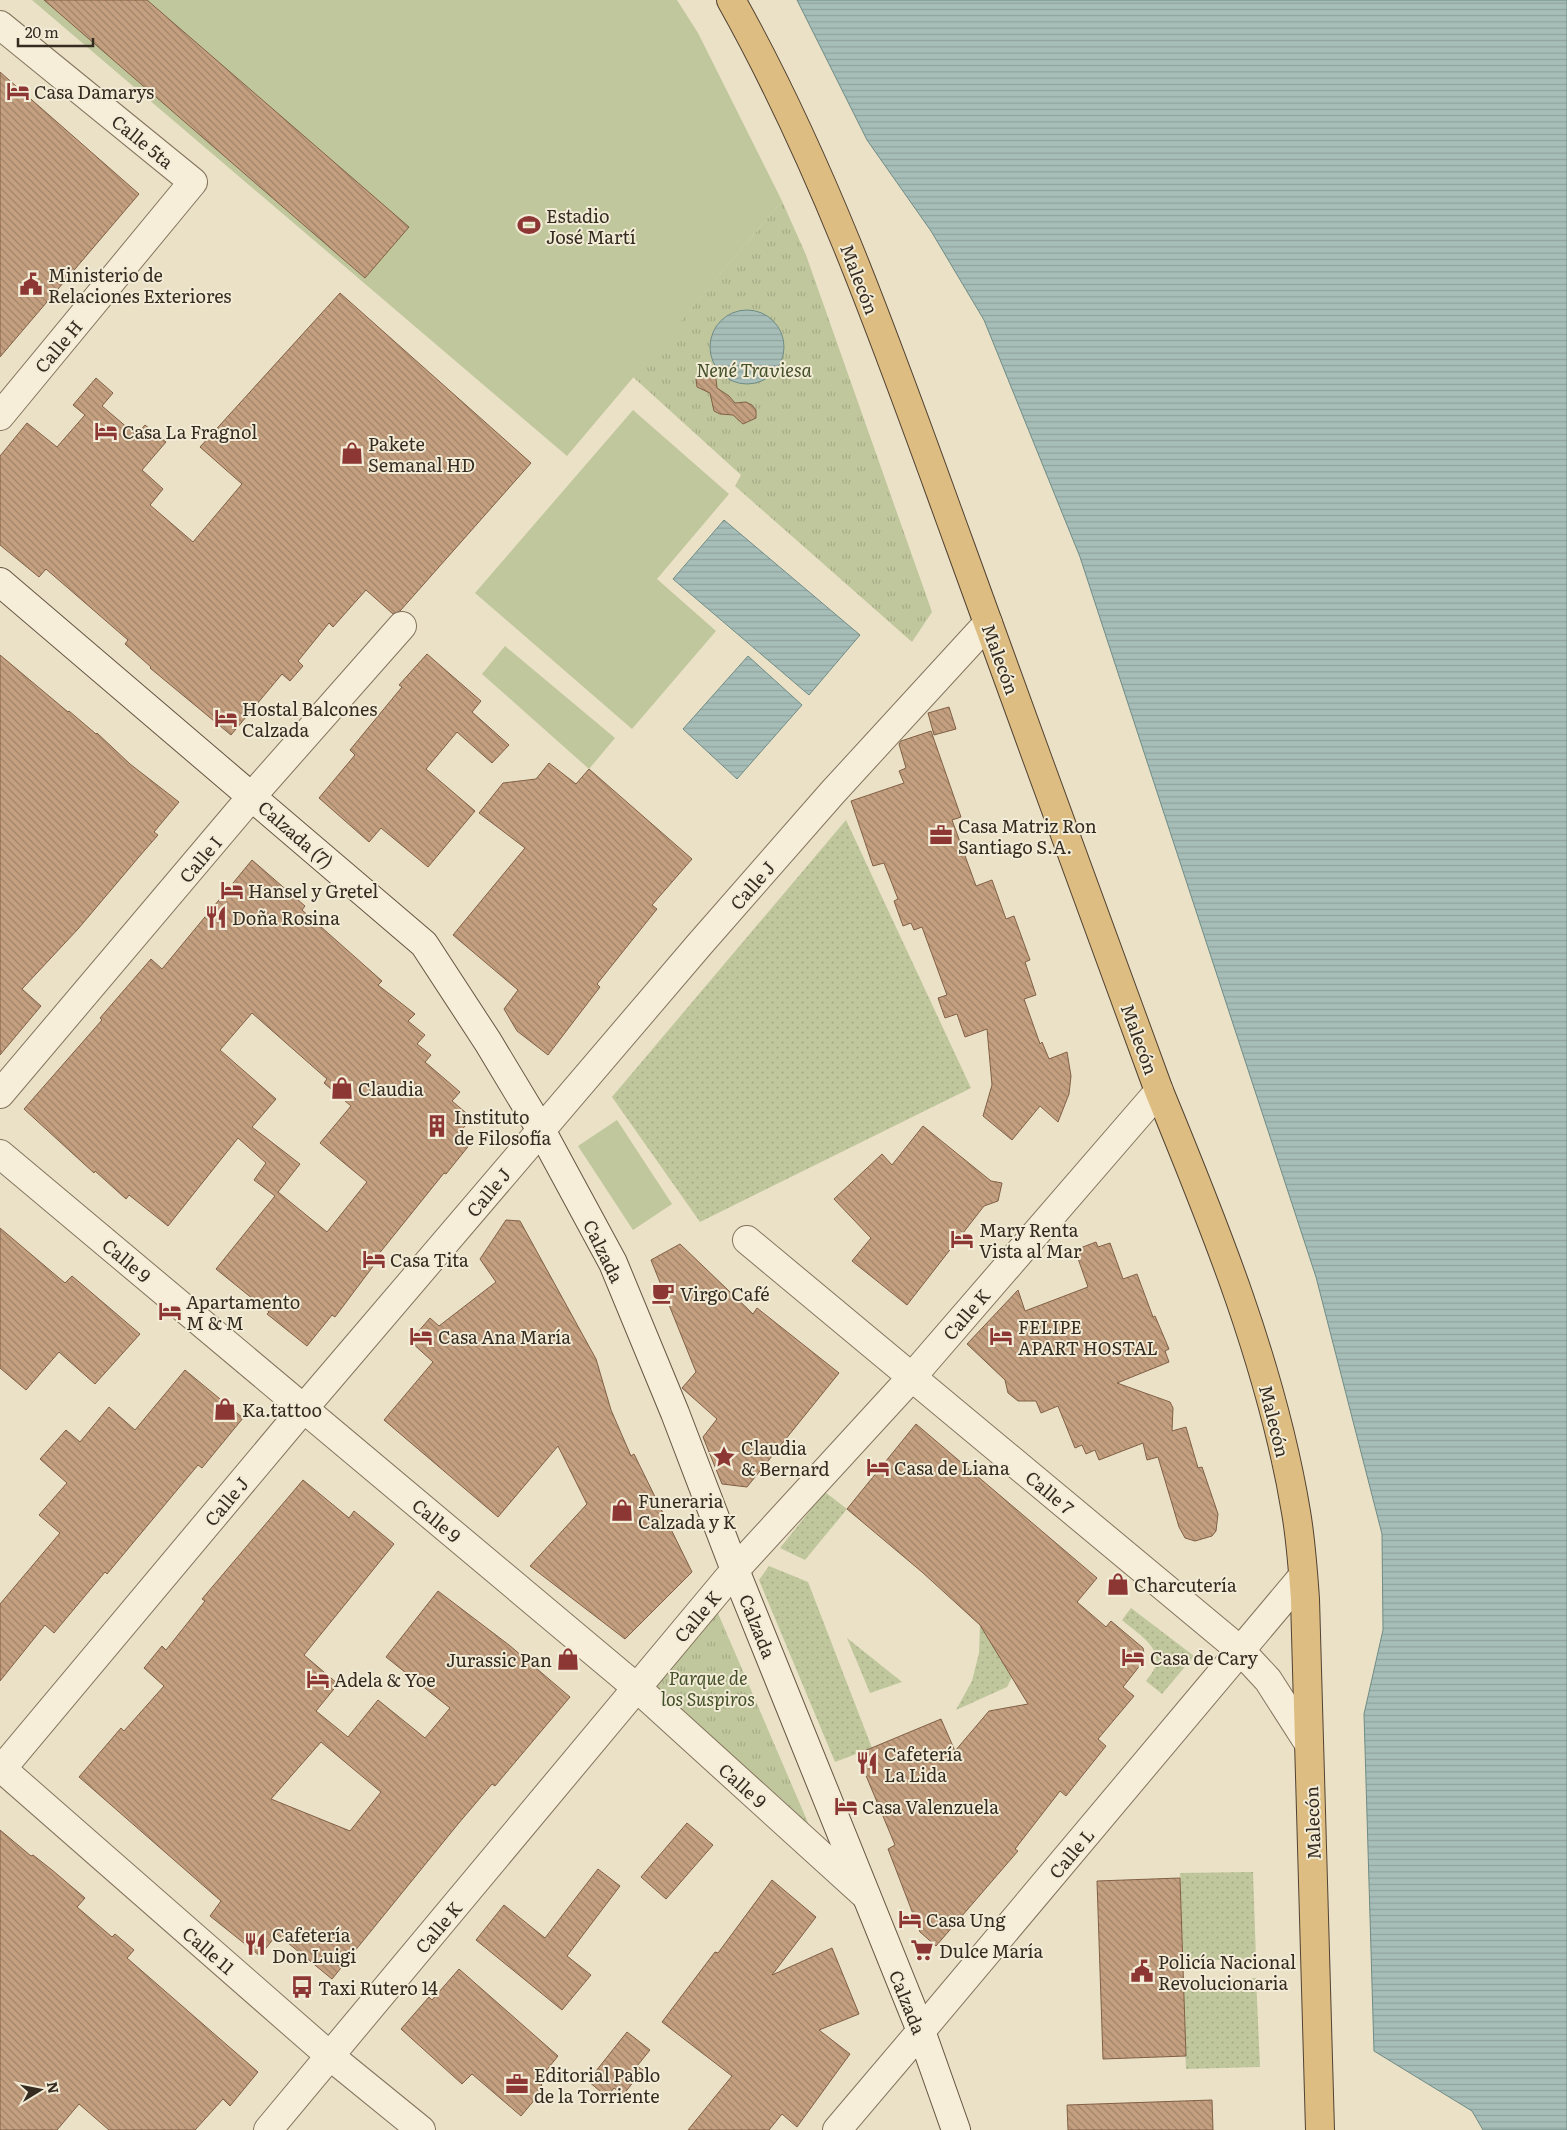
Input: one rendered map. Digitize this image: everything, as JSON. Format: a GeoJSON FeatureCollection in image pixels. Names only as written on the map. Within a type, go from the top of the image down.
{"type":"FeatureCollection","features":[{"type":"Feature","properties":{"kind":"highway","name":"Malecón"},"geometry":{"type":"LineString","coordinates":[[731,0],[752,37],[847,243],[919,434],[1159,1091],[1243,1310],[1268,1392],[1296,1512],[1303,1576],[1320,2130]]}},
{"type":"Feature","properties":{"kind":"street","name":"Calle 5ta"},"geometry":{"type":"LineString","coordinates":[[0,25],[193,182]]}},
{"type":"Feature","properties":{"kind":"street","name":"Calle H"},"geometry":{"type":"LineString","coordinates":[[0,416],[193,182]]}},
{"type":"Feature","properties":{"kind":"street","name":"Calzada (7)"},"geometry":{"type":"LineString","coordinates":[[0,582],[424,944],[488,1042],[541,1130]]}},
{"type":"Feature","properties":{"kind":"street","name":"Calle J"},"geometry":{"type":"LineString","coordinates":[[1,1769],[304,1408],[541,1130],[833,792],[988,623]]}},
{"type":"Feature","properties":{"kind":"street","name":"Calle I"},"geometry":{"type":"LineString","coordinates":[[0,1094],[252,796],[402,626]]}},
{"type":"Feature","properties":{"kind":"street","name":"Calle K"},"geometry":{"type":"LineString","coordinates":[[268,2130],[736,1570],[911,1378],[1159,1091]]}},
{"type":"Feature","properties":{"kind":"street","name":"Calzada"},"geometry":{"type":"LineString","coordinates":[[541,1130],[613,1263],[675,1413],[921,2031],[956,2130]]}},
{"type":"Feature","properties":{"kind":"street","name":"Calle 9"},"geometry":{"type":"LineString","coordinates":[[0,1154],[637,1688],[866,1896]]}},
{"type":"Feature","properties":{"kind":"street","name":"Calle 7"},"geometry":{"type":"LineString","coordinates":[[747,1240],[1241,1651],[1268,1680],[1309,1744]]}},
{"type":"Feature","properties":{"kind":"street","name":"Calle L"},"geometry":{"type":"LineString","coordinates":[[838,2130],[1303,1576]]}},
{"type":"Feature","properties":{"kind":"street","name":"Calle 11"},"geometry":{"type":"LineString","coordinates":[[1,1769],[330,2056],[421,2130]]}},
{"type":"Feature","properties":{"kind":"green space","name":"Estadio José Martí"},"geometry":{"type":"Polygon","coordinates":[[[32,0],[677,0],[698,33],[782,201],[567,456],[32,0]]]}},
{"type":"Feature","properties":{"kind":"green space","name":"Nené Traviesa"},"geometry":{"type":"Polygon","coordinates":[[[782,201],[806,255],[932,612],[912,642],[735,486],[741,475],[633,377],[782,201]]]}},
{"type":"Feature","properties":{"kind":"green space"},"geometry":{"type":"Polygon","coordinates":[[[633,410],[729,494],[657,579],[716,631],[632,729],[475,593],[633,410]]]}},
{"type":"Feature","properties":{"kind":"green space"},"geometry":{"type":"Polygon","coordinates":[[[505,646],[615,738],[589,769],[482,674],[505,646]]]}},
{"type":"Feature","properties":{"kind":"green space"},"geometry":{"type":"Polygon","coordinates":[[[846,820],[971,1088],[700,1222],[612,1097],[846,820]]]}},
{"type":"Feature","properties":{"kind":"green space"},"geometry":{"type":"Polygon","coordinates":[[[617,1120],[672,1204],[633,1230],[578,1146],[617,1120]]]}},
{"type":"Feature","properties":{"kind":"green space"},"geometry":{"type":"Polygon","coordinates":[[[825,1492],[847,1509],[805,1560],[780,1548],[825,1492]]]}},
{"type":"Feature","properties":{"kind":"green space"},"geometry":{"type":"Polygon","coordinates":[[[769,1566],[808,1582],[872,1748],[835,1762],[759,1580],[769,1566]]]}},
{"type":"Feature","properties":{"kind":"green space"},"geometry":{"type":"Polygon","coordinates":[[[1131,1608],[1194,1656],[1162,1694],[1146,1681],[1155,1667],[1155,1653],[1152,1647],[1122,1620],[1131,1608]]]}},
{"type":"Feature","properties":{"kind":"green space","name":"Parque de los Suspiros"},"geometry":{"type":"Polygon","coordinates":[[[717,1611],[809,1825],[806,1830],[653,1689],[717,1611]]]}},
{"type":"Feature","properties":{"kind":"green space"},"geometry":{"type":"Polygon","coordinates":[[[980,1625],[1012,1677],[1007,1687],[956,1710],[972,1681],[979,1653],[980,1625]]]}},
{"type":"Feature","properties":{"kind":"green space"},"geometry":{"type":"Polygon","coordinates":[[[847,1638],[902,1682],[870,1693],[847,1638]]]}},
{"type":"Feature","properties":{"kind":"green space"},"geometry":{"type":"Polygon","coordinates":[[[1253,1872],[1256,1959],[1183,1961],[1180,1873],[1253,1872]]]}},
{"type":"Feature","properties":{"kind":"green space"},"geometry":{"type":"Polygon","coordinates":[[[1256,1978],[1260,2067],[1186,2069],[1183,1982],[1256,1978]]]}},
{"type":"Feature","properties":{"kind":"water"},"geometry":{"type":"Polygon","coordinates":[[[797,0],[1567,0],[1567,2130],[1483,2130],[1472,2111],[1374,2051],[1364,1714],[1383,1630],[1382,1534],[1316,1277],[1080,557],[984,320],[931,231],[867,140],[797,0]]]}},
{"type":"Feature","properties":{"kind":"water"},"geometry":{"type":"Polygon","coordinates":[[[747,310],[768,316],[778,326],[784,347],[778,368],[768,378],[747,384],[726,378],[716,368],[710,347],[716,326],[726,316],[747,310]]]}},
{"type":"Feature","properties":{"kind":"water"},"geometry":{"type":"Polygon","coordinates":[[[724,520],[860,635],[809,695],[673,579],[724,520]]]}},
{"type":"Feature","properties":{"kind":"water"},"geometry":{"type":"Polygon","coordinates":[[[748,656],[802,705],[737,779],[683,729],[748,656]]]}},
{"type":"Feature","properties":{"kind":"building"},"geometry":{"type":"Polygon","coordinates":[[[44,0],[147,0],[409,227],[365,278],[44,0]]]}},
{"type":"Feature","properties":{"kind":"building"},"geometry":{"type":"Polygon","coordinates":[[[0,72],[139,194],[0,357],[0,72]]]}},
{"type":"Feature","properties":{"kind":"building"},"geometry":{"type":"Polygon","coordinates":[[[340,293],[531,463],[400,611],[393,614],[366,590],[333,627],[329,623],[298,661],[303,666],[290,681],[282,674],[231,735],[150,668],[125,644],[128,640],[46,569],[39,577],[0,545],[0,456],[27,423],[57,447],[85,415],[73,405],[96,378],[113,393],[102,406],[136,435],[145,425],[166,442],[142,470],[163,489],[150,505],[193,542],[242,484],[200,447],[340,293]]]}},
{"type":"Feature","properties":{"kind":"building"},"geometry":{"type":"Polygon","coordinates":[[[703,371],[713,373],[717,388],[729,396],[735,403],[746,402],[752,405],[756,410],[756,418],[743,424],[733,415],[720,414],[714,411],[710,393],[697,387],[696,379],[703,371]]]}},
{"type":"Feature","properties":{"kind":"building"},"geometry":{"type":"Polygon","coordinates":[[[427,654],[481,701],[472,712],[509,745],[492,763],[457,732],[426,769],[475,811],[428,867],[381,828],[369,842],[319,798],[355,755],[350,750],[402,687],[399,685],[427,654]]]}},
{"type":"Feature","properties":{"kind":"building"},"geometry":{"type":"Polygon","coordinates":[[[0,655],[68,712],[97,733],[130,764],[179,802],[154,832],[158,835],[78,929],[22,989],[41,1006],[0,1055],[0,655]]]}},
{"type":"Feature","properties":{"kind":"building"},"geometry":{"type":"Polygon","coordinates":[[[949,707],[956,729],[934,735],[928,713],[949,707]]]}},
{"type":"Feature","properties":{"kind":"building"},"geometry":{"type":"Polygon","coordinates":[[[931,731],[961,817],[952,820],[976,886],[992,880],[1006,919],[1014,916],[1030,960],[1025,962],[1036,995],[1024,999],[1040,1044],[1042,1042],[1049,1059],[1067,1052],[1071,1076],[1069,1094],[1058,1122],[1040,1106],[1012,1140],[983,1116],[992,1085],[987,1029],[965,1037],[957,1014],[945,1018],[938,998],[947,995],[922,927],[914,930],[911,923],[903,926],[894,901],[898,899],[884,863],[873,866],[851,801],[904,783],[899,771],[906,768],[899,744],[901,741],[931,731]]]}},
{"type":"Feature","properties":{"kind":"building"},"geometry":{"type":"Polygon","coordinates":[[[549,763],[576,784],[589,769],[692,859],[652,905],[657,909],[597,984],[600,987],[548,1055],[517,1031],[504,1009],[518,990],[453,935],[525,848],[479,813],[503,783],[536,779],[549,763]]]}},
{"type":"Feature","properties":{"kind":"building"},"geometry":{"type":"Polygon","coordinates":[[[252,860],[305,906],[302,910],[382,981],[378,985],[415,1014],[408,1021],[425,1035],[417,1044],[431,1055],[425,1062],[460,1092],[452,1101],[472,1118],[459,1133],[471,1143],[446,1174],[444,1173],[378,1255],[380,1257],[335,1317],[332,1315],[307,1346],[216,1269],[275,1196],[254,1180],[266,1163],[238,1138],[168,1226],[129,1195],[126,1199],[95,1171],[94,1173],[24,1109],[102,1020],[100,1018],[151,959],[162,969],[252,860]],[[252,1013],[220,1050],[276,1099],[252,1127],[300,1164],[278,1192],[327,1232],[367,1182],[320,1143],[351,1106],[324,1083],[327,1079],[252,1013]]]}},
{"type":"Feature","properties":{"kind":"building"},"geometry":{"type":"Polygon","coordinates":[[[923,1126],[991,1181],[1002,1183],[998,1201],[984,1206],[907,1305],[852,1261],[871,1238],[834,1199],[882,1154],[892,1165],[923,1126]]]}},
{"type":"Feature","properties":{"kind":"building"},"geometry":{"type":"Polygon","coordinates":[[[506,1220],[520,1221],[596,1359],[611,1410],[631,1456],[634,1454],[692,1572],[625,1639],[530,1566],[587,1504],[558,1446],[498,1517],[384,1420],[433,1362],[410,1341],[430,1318],[439,1326],[496,1282],[480,1259],[506,1220]]]}},
{"type":"Feature","properties":{"kind":"building"},"geometry":{"type":"Polygon","coordinates":[[[0,1228],[65,1283],[72,1276],[140,1334],[95,1384],[59,1352],[26,1390],[0,1368],[0,1228]]]}},
{"type":"Feature","properties":{"kind":"building"},"geometry":{"type":"Polygon","coordinates":[[[1096,1242],[1098,1247],[1110,1243],[1123,1279],[1137,1274],[1153,1317],[1155,1316],[1169,1349],[1165,1351],[1169,1362],[1117,1383],[1170,1402],[1173,1408],[1172,1431],[1186,1427],[1198,1468],[1202,1467],[1218,1514],[1216,1531],[1212,1536],[1195,1541],[1185,1538],[1179,1527],[1158,1457],[1147,1460],[1143,1443],[1099,1460],[1095,1450],[1086,1454],[1082,1445],[1075,1448],[1058,1406],[1041,1413],[1036,1401],[1018,1401],[1008,1393],[1005,1380],[967,1344],[1018,1290],[1025,1311],[1088,1287],[1075,1250],[1096,1242]]]}},
{"type":"Feature","properties":{"kind":"building"},"geometry":{"type":"Polygon","coordinates":[[[680,1244],[753,1314],[757,1308],[839,1373],[747,1487],[722,1484],[703,1437],[717,1419],[682,1388],[696,1372],[651,1260],[680,1244]]]}},
{"type":"Feature","properties":{"kind":"building"},"geometry":{"type":"Polygon","coordinates":[[[185,1370],[243,1418],[202,1468],[198,1465],[107,1574],[105,1572],[54,1633],[45,1625],[0,1681],[0,1604],[60,1533],[39,1515],[67,1483],[40,1459],[66,1430],[80,1442],[109,1407],[135,1430],[185,1370]]]}},
{"type":"Feature","properties":{"kind":"building"},"geometry":{"type":"Polygon","coordinates":[[[916,1424],[1097,1578],[1077,1602],[1106,1627],[1111,1621],[1143,1648],[1145,1659],[1123,1687],[1134,1696],[1098,1739],[1106,1746],[1066,1796],[1060,1791],[1015,1849],[1018,1851],[936,1946],[920,1932],[888,1849],[895,1845],[857,1754],[941,1719],[955,1751],[989,1711],[1028,1704],[980,1625],[922,1572],[847,1509],[916,1424]]]}},
{"type":"Feature","properties":{"kind":"building"},"geometry":{"type":"Polygon","coordinates":[[[303,1480],[349,1518],[354,1511],[394,1544],[304,1655],[338,1684],[316,1711],[348,1737],[378,1700],[425,1738],[450,1708],[386,1657],[438,1591],[509,1645],[570,1697],[495,1786],[492,1784],[458,1824],[332,1979],[277,1934],[260,1956],[210,1916],[221,1901],[79,1777],[121,1728],[124,1731],[164,1686],[144,1668],[162,1646],[166,1650],[205,1601],[202,1599],[303,1480]],[[321,1742],[271,1799],[350,1831],[381,1792],[321,1742]]]}},
{"type":"Feature","properties":{"kind":"building"},"geometry":{"type":"Polygon","coordinates":[[[687,1823],[713,1845],[666,1899],[641,1877],[687,1823]]]}},
{"type":"Feature","properties":{"kind":"building"},"geometry":{"type":"Polygon","coordinates":[[[0,1830],[85,1898],[77,1907],[112,1937],[115,1934],[134,1950],[127,1958],[258,2072],[230,2106],[223,2099],[195,2130],[109,2130],[79,2104],[57,2130],[0,2130],[0,1830]]]}},
{"type":"Feature","properties":{"kind":"building"},"geometry":{"type":"Polygon","coordinates":[[[598,1869],[620,1886],[567,1956],[591,1975],[562,2010],[476,1940],[504,1905],[545,1938],[598,1869]]]}},
{"type":"Feature","properties":{"kind":"building","name":"Policía Nacional Revolucionaria"},"geometry":{"type":"Polygon","coordinates":[[[1180,1878],[1186,2056],[1103,2059],[1097,1881],[1180,1878]]]}},
{"type":"Feature","properties":{"kind":"building"},"geometry":{"type":"Polygon","coordinates":[[[772,1880],[816,1917],[772,1975],[832,1948],[859,2014],[819,2030],[850,2054],[797,2127],[782,2114],[769,2130],[688,2130],[732,2076],[662,2022],[715,1952],[718,1953],[772,1880]]]}},
{"type":"Feature","properties":{"kind":"building"},"geometry":{"type":"Polygon","coordinates":[[[459,1969],[558,2056],[541,2077],[542,2091],[521,2116],[472,2074],[462,2084],[401,2029],[429,1997],[432,2000],[459,1969]]]}},
{"type":"Feature","properties":{"kind":"building"},"geometry":{"type":"Polygon","coordinates":[[[627,2032],[650,2050],[637,2066],[643,2070],[623,2095],[614,2088],[607,2097],[588,2081],[627,2032]]]}},
{"type":"Feature","properties":{"kind":"building"},"geometry":{"type":"Polygon","coordinates":[[[1212,2100],[1213,2130],[1068,2130],[1067,2105],[1212,2100]]]}},
{"type":"Feature","properties":{"kind":"place","name":"Casa Damarys"},"geometry":{"type":"Point","coordinates":[18,91]}},
{"type":"Feature","properties":{"kind":"place","name":"Estadio José Martí"},"geometry":{"type":"Point","coordinates":[529,225]}},
{"type":"Feature","properties":{"kind":"place","name":"Ministerio de Relaciones Exteriores"},"geometry":{"type":"Point","coordinates":[31,284]}},
{"type":"Feature","properties":{"kind":"place","name":"Casa La Fragnol"},"geometry":{"type":"Point","coordinates":[106,431]}},
{"type":"Feature","properties":{"kind":"place","name":"Pakete Semanal HD"},"geometry":{"type":"Point","coordinates":[352,453]}},
{"type":"Feature","properties":{"kind":"place","name":"Hostal Balcones Calzada"},"geometry":{"type":"Point","coordinates":[226,718]}},
{"type":"Feature","properties":{"kind":"place","name":"Casa Matriz Ron Santiago S.A."},"geometry":{"type":"Point","coordinates":[941,835]}},
{"type":"Feature","properties":{"kind":"place","name":"Hansel y Gretel"},"geometry":{"type":"Point","coordinates":[232,890]}},
{"type":"Feature","properties":{"kind":"place","name":"Doña Rosina"},"geometry":{"type":"Point","coordinates":[216,917]}},
{"type":"Feature","properties":{"kind":"place","name":"Claudia"},"geometry":{"type":"Point","coordinates":[342,1088]}},
{"type":"Feature","properties":{"kind":"place","name":"Instituto de Filosofía"},"geometry":{"type":"Point","coordinates":[437,1126]}},
{"type":"Feature","properties":{"kind":"place","name":"Mary Renta Vista al Mar"},"geometry":{"type":"Point","coordinates":[962,1239]}},
{"type":"Feature","properties":{"kind":"place","name":"Casa Tita"},"geometry":{"type":"Point","coordinates":[374,1259]}},
{"type":"Feature","properties":{"kind":"place","name":"Virgo Café"},"geometry":{"type":"Point","coordinates":[663,1293]}},
{"type":"Feature","properties":{"kind":"place","name":"Apartamento M & M"},"geometry":{"type":"Point","coordinates":[170,1311]}},
{"type":"Feature","properties":{"kind":"place","name":"Casa Ana María"},"geometry":{"type":"Point","coordinates":[421,1336]}},
{"type":"Feature","properties":{"kind":"place","name":"FELIPE APART HOSTAL"},"geometry":{"type":"Point","coordinates":[1001,1336]}},
{"type":"Feature","properties":{"kind":"place","name":"Ka.tattoo"},"geometry":{"type":"Point","coordinates":[225,1409]}},
{"type":"Feature","properties":{"kind":"place","name":"Claudia & Bernard"},"geometry":{"type":"Point","coordinates":[724,1457]}},
{"type":"Feature","properties":{"kind":"place","name":"Casa de Liana"},"geometry":{"type":"Point","coordinates":[878,1467]}},
{"type":"Feature","properties":{"kind":"place","name":"Funeraria Calzada y K"},"geometry":{"type":"Point","coordinates":[622,1510]}},
{"type":"Feature","properties":{"kind":"place","name":"Charcutería"},"geometry":{"type":"Point","coordinates":[1118,1584]}},
{"type":"Feature","properties":{"kind":"place","name":"Casa de Cary"},"geometry":{"type":"Point","coordinates":[1133,1657]}},
{"type":"Feature","properties":{"kind":"place","name":"Jurassic Pan"},"geometry":{"type":"Point","coordinates":[568,1659]}},
{"type":"Feature","properties":{"kind":"place","name":"Adela & Yoe"},"geometry":{"type":"Point","coordinates":[318,1679]}},
{"type":"Feature","properties":{"kind":"place","name":"Cafetería La Lida"},"geometry":{"type":"Point","coordinates":[867,1763]}},
{"type":"Feature","properties":{"kind":"place","name":"Casa Valenzuela"},"geometry":{"type":"Point","coordinates":[846,1806]}},
{"type":"Feature","properties":{"kind":"place","name":"Casa Ung"},"geometry":{"type":"Point","coordinates":[910,1919]}},
{"type":"Feature","properties":{"kind":"place","name":"Cafetería Don Luigi"},"geometry":{"type":"Point","coordinates":[255,1944]}},
{"type":"Feature","properties":{"kind":"place","name":"Dulce María"},"geometry":{"type":"Point","coordinates":[922,1950]}},
{"type":"Feature","properties":{"kind":"place","name":"Policía Nacional Revolucionaria"},"geometry":{"type":"Point","coordinates":[1142,1971]}},
{"type":"Feature","properties":{"kind":"place","name":"Taxi Rutero 14"},"geometry":{"type":"Point","coordinates":[302,1987]}},
{"type":"Feature","properties":{"kind":"place","name":"Editorial Pablo de la Torriente"},"geometry":{"type":"Point","coordinates":[517,2084]}}]}
